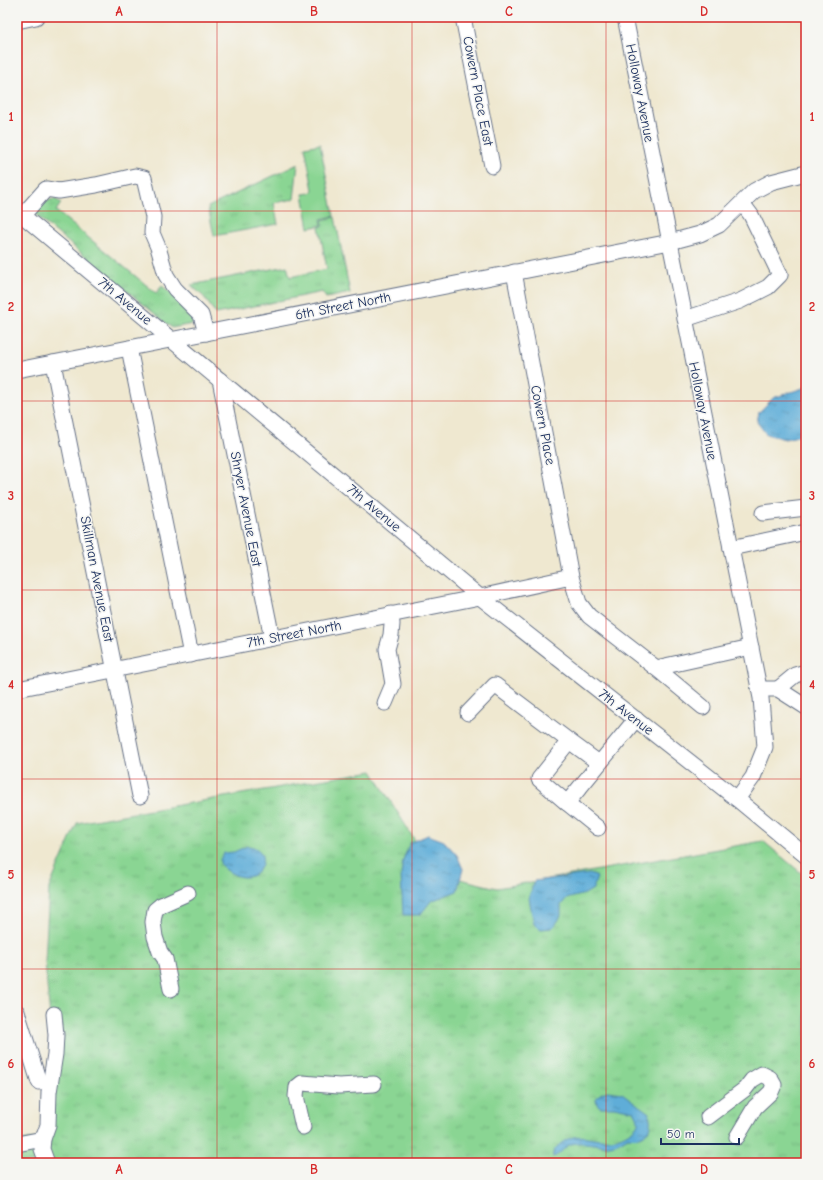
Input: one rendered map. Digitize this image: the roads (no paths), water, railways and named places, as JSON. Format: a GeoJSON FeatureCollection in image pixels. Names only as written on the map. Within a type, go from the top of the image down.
{"type":"FeatureCollection","features":[{"type":"Feature","properties":{"kind":"street"},"geometry":{"type":"LineString","coordinates":[[17,21],[36,17]]}},
{"type":"Feature","properties":{"kind":"street","name":"Cowern Place East"},"geometry":{"type":"LineString","coordinates":[[463,17],[492,166]]}},
{"type":"Feature","properties":{"kind":"street","name":"Holloway Avenue"},"geometry":{"type":"LineString","coordinates":[[624,17],[759,689],[765,746],[753,777],[737,799]]}},
{"type":"Feature","properties":{"kind":"street","name":"6th Street North"},"geometry":{"type":"LineString","coordinates":[[17,370],[670,242],[700,234],[719,225],[754,191],[771,182],[806,173]]}},
{"type":"Feature","properties":{"kind":"street"},"geometry":{"type":"LineString","coordinates":[[20,213],[46,189],[59,191],[96,186],[135,176],[144,178],[153,217],[152,233],[158,247],[166,275],[175,289],[201,315],[206,333]]}},
{"type":"Feature","properties":{"kind":"street"},"geometry":{"type":"LineString","coordinates":[[685,319],[740,301],[768,287],[780,275],[751,215],[742,203]]}},
{"type":"Feature","properties":{"kind":"street","name":"7th Avenue"},"geometry":{"type":"LineString","coordinates":[[20,213],[480,596],[737,799],[806,856]]}},
{"type":"Feature","properties":{"kind":"street","name":"Cowern Place"},"geometry":{"type":"LineString","coordinates":[[514,272],[571,577],[579,603],[589,616],[703,707]]}},
{"type":"Feature","properties":{"kind":"street"},"geometry":{"type":"LineString","coordinates":[[129,348],[191,654]]}},
{"type":"Feature","properties":{"kind":"street","name":"Skillman Avenue East"},"geometry":{"type":"LineString","coordinates":[[53,363],[140,796]]}},
{"type":"Feature","properties":{"kind":"street","name":"Shryer Avenue East"},"geometry":{"type":"LineString","coordinates":[[220,380],[272,638]]}},
{"type":"Feature","properties":{"kind":"street"},"geometry":{"type":"LineString","coordinates":[[763,513],[806,508]]}},
{"type":"Feature","properties":{"kind":"street"},"geometry":{"type":"LineString","coordinates":[[731,548],[806,532]]}},
{"type":"Feature","properties":{"kind":"street","name":"7th Street North"},"geometry":{"type":"LineString","coordinates":[[17,689],[571,577]]}},
{"type":"Feature","properties":{"kind":"street"},"geometry":{"type":"LineString","coordinates":[[385,703],[393,684],[387,649],[392,629],[391,614]]}},
{"type":"Feature","properties":{"kind":"street"},"geometry":{"type":"LineString","coordinates":[[656,668],[750,647]]}},
{"type":"Feature","properties":{"kind":"street"},"geometry":{"type":"LineString","coordinates":[[778,689],[795,675],[806,672]]}},
{"type":"Feature","properties":{"kind":"street"},"geometry":{"type":"LineString","coordinates":[[468,713],[495,685],[599,763]]}},
{"type":"Feature","properties":{"kind":"street"},"geometry":{"type":"LineString","coordinates":[[759,689],[778,689],[806,707]]}},
{"type":"Feature","properties":{"kind":"street"},"geometry":{"type":"LineString","coordinates":[[567,803],[636,719]]}},
{"type":"Feature","properties":{"kind":"street"},"geometry":{"type":"LineString","coordinates":[[569,741],[539,779],[598,828]]}},
{"type":"Feature","properties":{"kind":"street"},"geometry":{"type":"LineString","coordinates":[[171,989],[165,959],[160,952],[155,937],[153,922],[155,910],[161,905],[188,893]]}},
{"type":"Feature","properties":{"kind":"street"},"geometry":{"type":"LineString","coordinates":[[17,1012],[39,1082]]}},
{"type":"Feature","properties":{"kind":"street"},"geometry":{"type":"LineString","coordinates":[[46,1163],[42,1149],[43,1139],[48,1125],[49,1092],[55,1054],[56,1035],[54,1014]]}},
{"type":"Feature","properties":{"kind":"street"},"geometry":{"type":"LineString","coordinates":[[708,1117],[745,1088],[752,1080],[762,1074],[770,1078],[774,1085],[772,1092],[755,1108],[736,1137]]}},
{"type":"Feature","properties":{"kind":"street"},"geometry":{"type":"LineString","coordinates":[[303,1126],[296,1096],[297,1087],[302,1083],[339,1086],[374,1084]]}},
{"type":"Feature","properties":{"kind":"street"},"geometry":{"type":"LineString","coordinates":[[17,1144],[43,1139]]}},
{"type":"Feature","properties":{"kind":"water"},"geometry":{"type":"Polygon","coordinates":[[[806,387],[806,434],[785,439],[766,434],[757,422],[759,412],[773,398],[806,387]]]}},
{"type":"Feature","properties":{"kind":"water"},"geometry":{"type":"Polygon","coordinates":[[[428,835],[444,841],[457,855],[463,869],[457,891],[431,901],[420,915],[403,915],[401,875],[403,860],[410,843],[428,835]]]}},
{"type":"Feature","properties":{"kind":"water"},"geometry":{"type":"Polygon","coordinates":[[[247,846],[256,848],[261,854],[262,861],[260,868],[255,874],[247,877],[237,876],[221,865],[220,859],[224,853],[234,852],[247,846]]]}},
{"type":"Feature","properties":{"kind":"water"},"geometry":{"type":"Polygon","coordinates":[[[590,874],[597,877],[593,889],[585,894],[566,899],[561,905],[561,915],[552,928],[541,929],[534,924],[529,898],[534,881],[590,874]]]}},
{"type":"Feature","properties":{"kind":"water"},"geometry":{"type":"Polygon","coordinates":[[[607,1091],[622,1093],[649,1113],[650,1124],[647,1132],[640,1137],[628,1137],[610,1145],[582,1143],[571,1144],[558,1155],[553,1157],[554,1150],[571,1138],[583,1136],[613,1139],[626,1134],[637,1126],[638,1118],[634,1111],[614,1107],[600,1107],[597,1104],[596,1099],[600,1094],[607,1091]]]}}]}
